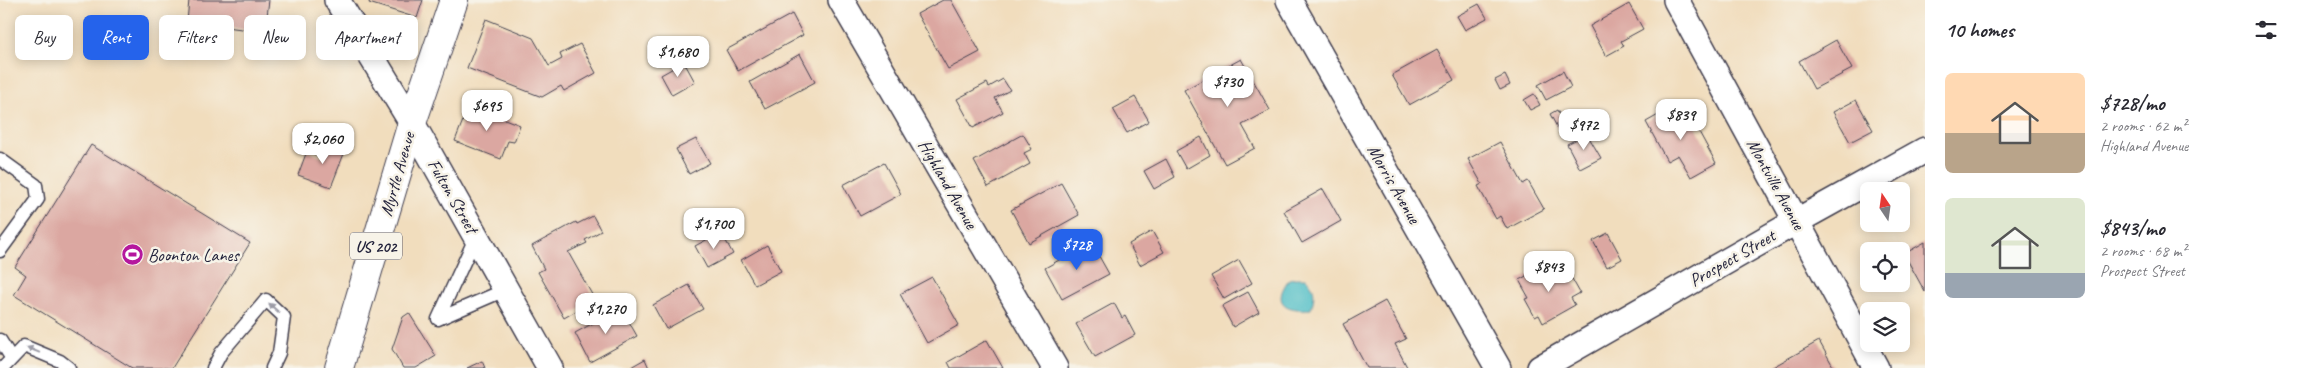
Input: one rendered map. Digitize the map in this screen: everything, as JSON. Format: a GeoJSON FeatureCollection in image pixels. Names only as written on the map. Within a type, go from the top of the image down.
{"type":"FeatureCollection","features":[{"type":"Feature","properties":{"kind":"main road","name":"US 202"},"geometry":{"type":"LineString","coordinates":[[412,123],[454,0]]}},
{"type":"Feature","properties":{"kind":"main road","name":"Myrtle Avenue"},"geometry":{"type":"LineString","coordinates":[[338,368],[412,123]]}},
{"type":"Feature","properties":{"kind":"street","name":"Fulton Street"},"geometry":{"type":"LineString","coordinates":[[337,0],[412,123],[550,368]]}},
{"type":"Feature","properties":{"kind":"street","name":"Highland Avenue"},"geometry":{"type":"LineString","coordinates":[[841,0],[1055,368]]}},
{"type":"Feature","properties":{"kind":"street","name":"Morris Avenue"},"geometry":{"type":"LineString","coordinates":[[1290,0],[1498,368]]}},
{"type":"Feature","properties":{"kind":"street","name":"Montville Avenue"},"geometry":{"type":"LineString","coordinates":[[1676,0],[1876,368]]}},
{"type":"Feature","properties":{"kind":"street","name":"Prospect Street"},"geometry":{"type":"LineString","coordinates":[[1540,368],[1925,150]]}},
{"type":"Feature","properties":{"kind":"lane"},"geometry":{"type":"LineString","coordinates":[[0,159],[36,185],[38,199],[0,251]]}},
{"type":"Feature","properties":{"kind":"lane"},"geometry":{"type":"LineString","coordinates":[[476,236],[438,319],[505,290]]}},
{"type":"Feature","properties":{"kind":"lane"},"geometry":{"type":"LineString","coordinates":[[213,368],[221,353],[266,300],[284,317],[279,353],[272,368]]}},
{"type":"Feature","properties":{"kind":"lane"},"geometry":{"type":"LineString","coordinates":[[0,340],[12,358]]}},
{"type":"Feature","properties":{"kind":"lane"},"geometry":{"type":"LineString","coordinates":[[3,368],[24,346],[60,361],[69,368]]}},
{"type":"Feature","properties":{"kind":"water"},"geometry":{"type":"Polygon","coordinates":[[[1306,278],[1312,285],[1314,296],[1311,309],[1294,309],[1288,307],[1281,300],[1281,295],[1289,279],[1306,278]]]}},
{"type":"Feature","properties":{"kind":"building"},"geometry":{"type":"Polygon","coordinates":[[[189,0],[269,0],[267,15],[244,15],[244,29],[234,28],[234,15],[188,15],[189,0]]]}},
{"type":"Feature","properties":{"kind":"building"},"geometry":{"type":"Polygon","coordinates":[[[370,0],[423,0],[418,15],[407,15],[369,3],[370,0]]]}},
{"type":"Feature","properties":{"kind":"building"},"geometry":{"type":"Polygon","coordinates":[[[943,0],[951,0],[980,52],[948,69],[917,14],[943,0]]]}},
{"type":"Feature","properties":{"kind":"building"},"geometry":{"type":"Polygon","coordinates":[[[1479,4],[1487,18],[1465,30],[1457,16],[1479,4]]]}},
{"type":"Feature","properties":{"kind":"building"},"geometry":{"type":"Polygon","coordinates":[[[1629,4],[1643,29],[1621,41],[1624,46],[1606,56],[1590,26],[1629,4]]]}},
{"type":"Feature","properties":{"kind":"building"},"geometry":{"type":"Polygon","coordinates":[[[792,14],[803,35],[738,71],[726,50],[792,14]]]}},
{"type":"Feature","properties":{"kind":"building"},"geometry":{"type":"Polygon","coordinates":[[[486,19],[533,38],[549,66],[562,59],[560,54],[580,44],[596,73],[564,91],[561,86],[542,97],[467,68],[486,19]]]}},
{"type":"Feature","properties":{"kind":"building"},"geometry":{"type":"Polygon","coordinates":[[[1836,40],[1852,69],[1814,89],[1799,61],[1836,40]]]}},
{"type":"Feature","properties":{"kind":"building"},"geometry":{"type":"Polygon","coordinates":[[[1437,50],[1454,80],[1409,105],[1392,75],[1437,50]]]}},
{"type":"Feature","properties":{"kind":"building"},"geometry":{"type":"Polygon","coordinates":[[[800,54],[815,82],[765,109],[750,82],[800,54]]]}},
{"type":"Feature","properties":{"kind":"building"},"geometry":{"type":"Polygon","coordinates":[[[1241,59],[1270,110],[1242,125],[1255,148],[1225,164],[1184,90],[1241,59]]]}},
{"type":"Feature","properties":{"kind":"building"},"geometry":{"type":"Polygon","coordinates":[[[684,62],[695,82],[672,95],[661,75],[684,62]]]}},
{"type":"Feature","properties":{"kind":"building"},"geometry":{"type":"Polygon","coordinates":[[[1563,71],[1571,87],[1546,100],[1538,85],[1563,71]]]}},
{"type":"Feature","properties":{"kind":"building"},"geometry":{"type":"Polygon","coordinates":[[[1505,75],[1510,85],[1500,90],[1495,80],[1505,75]]]}},
{"type":"Feature","properties":{"kind":"building"},"geometry":{"type":"Polygon","coordinates":[[[1003,79],[1010,90],[995,98],[1003,112],[973,128],[957,99],[987,83],[989,87],[1003,79]]]}},
{"type":"Feature","properties":{"kind":"building"},"geometry":{"type":"Polygon","coordinates":[[[1534,94],[1540,105],[1530,110],[1524,100],[1534,94]]]}},
{"type":"Feature","properties":{"kind":"building"},"geometry":{"type":"Polygon","coordinates":[[[1135,97],[1149,121],[1127,133],[1113,109],[1135,97]]]}},
{"type":"Feature","properties":{"kind":"building"},"geometry":{"type":"Polygon","coordinates":[[[1856,100],[1873,130],[1850,142],[1833,112],[1856,100]]]}},
{"type":"Feature","properties":{"kind":"building"},"geometry":{"type":"Polygon","coordinates":[[[469,105],[520,125],[514,142],[508,141],[501,159],[455,141],[469,105]]]}},
{"type":"Feature","properties":{"kind":"building"},"geometry":{"type":"Polygon","coordinates":[[[1676,105],[1686,122],[1692,119],[1716,163],[1691,177],[1678,155],[1667,161],[1646,122],[1676,105]]]}},
{"type":"Feature","properties":{"kind":"building"},"geometry":{"type":"Polygon","coordinates":[[[1557,110],[1565,125],[1558,129],[1550,114],[1557,110]]]}},
{"type":"Feature","properties":{"kind":"building"},"geometry":{"type":"Polygon","coordinates":[[[1023,134],[1032,149],[1024,153],[1030,164],[988,187],[974,161],[1023,134]]]}},
{"type":"Feature","properties":{"kind":"building"},"geometry":{"type":"Polygon","coordinates":[[[1587,134],[1601,158],[1580,169],[1567,144],[1587,134]]]}},
{"type":"Feature","properties":{"kind":"building"},"geometry":{"type":"Polygon","coordinates":[[[1201,137],[1210,155],[1186,169],[1176,151],[1201,137]]]}},
{"type":"Feature","properties":{"kind":"building"},"geometry":{"type":"Polygon","coordinates":[[[696,139],[710,163],[689,174],[676,149],[696,139]]]}},
{"type":"Feature","properties":{"kind":"building"},"geometry":{"type":"Polygon","coordinates":[[[331,140],[347,146],[331,187],[298,175],[307,151],[324,158],[331,140]]]}},
{"type":"Feature","properties":{"kind":"building"},"geometry":{"type":"Polygon","coordinates":[[[1500,142],[1523,184],[1528,181],[1544,209],[1507,229],[1500,216],[1496,219],[1478,186],[1482,184],[1468,159],[1500,142]]]}},
{"type":"Feature","properties":{"kind":"building","name":"Boonton Lanes"},"geometry":{"type":"Polygon","coordinates":[[[91,145],[250,243],[172,368],[132,368],[14,295],[26,275],[15,267],[91,145]]]}},
{"type":"Feature","properties":{"kind":"building"},"geometry":{"type":"Polygon","coordinates":[[[1166,159],[1175,177],[1154,189],[1144,171],[1166,159]]]}},
{"type":"Feature","properties":{"kind":"building"},"geometry":{"type":"Polygon","coordinates":[[[884,163],[901,194],[860,216],[843,185],[884,163]]]}},
{"type":"Feature","properties":{"kind":"building"},"geometry":{"type":"Polygon","coordinates":[[[1061,183],[1079,215],[1029,243],[1011,210],[1061,183]]]}},
{"type":"Feature","properties":{"kind":"building"},"geometry":{"type":"Polygon","coordinates":[[[1323,189],[1341,221],[1302,243],[1284,211],[1323,189]]]}},
{"type":"Feature","properties":{"kind":"building"},"geometry":{"type":"Polygon","coordinates":[[[593,216],[601,231],[585,240],[587,243],[568,252],[595,300],[564,318],[538,272],[544,269],[532,246],[576,222],[577,224],[593,216]]]}},
{"type":"Feature","properties":{"kind":"building"},"geometry":{"type":"Polygon","coordinates":[[[1152,231],[1164,252],[1140,265],[1129,244],[1152,231]]]}},
{"type":"Feature","properties":{"kind":"building"},"geometry":{"type":"Polygon","coordinates":[[[721,232],[733,254],[707,268],[695,246],[721,232]]]}},
{"type":"Feature","properties":{"kind":"building"},"geometry":{"type":"Polygon","coordinates":[[[1608,233],[1622,259],[1607,267],[1593,241],[1608,233]]]}},
{"type":"Feature","properties":{"kind":"building"},"geometry":{"type":"Polygon","coordinates":[[[1091,242],[1109,274],[1062,299],[1045,268],[1091,242]]]}},
{"type":"Feature","properties":{"kind":"building"},"geometry":{"type":"Polygon","coordinates":[[[1925,242],[1925,292],[1910,265],[1910,251],[1925,242]]]}},
{"type":"Feature","properties":{"kind":"building"},"geometry":{"type":"Polygon","coordinates":[[[767,245],[781,271],[755,285],[741,260],[767,245]]]}},
{"type":"Feature","properties":{"kind":"building"},"geometry":{"type":"Polygon","coordinates":[[[1239,260],[1252,283],[1224,299],[1211,276],[1239,260]]]}},
{"type":"Feature","properties":{"kind":"building"},"geometry":{"type":"Polygon","coordinates":[[[1551,262],[1562,282],[1571,277],[1580,293],[1571,298],[1575,305],[1543,323],[1539,315],[1535,317],[1525,299],[1529,298],[1519,280],[1551,262]]]}},
{"type":"Feature","properties":{"kind":"building"},"geometry":{"type":"Polygon","coordinates":[[[932,277],[959,325],[927,343],[900,294],[932,277]]]}},
{"type":"Feature","properties":{"kind":"building"},"geometry":{"type":"Polygon","coordinates":[[[689,285],[703,309],[666,329],[653,305],[689,285]]]}},
{"type":"Feature","properties":{"kind":"building"},"geometry":{"type":"Polygon","coordinates":[[[1248,292],[1259,312],[1233,327],[1222,306],[1248,292]]]}},
{"type":"Feature","properties":{"kind":"building"},"geometry":{"type":"Polygon","coordinates":[[[1385,301],[1406,339],[1395,344],[1407,367],[1405,368],[1367,368],[1343,324],[1385,301]]]}},
{"type":"Feature","properties":{"kind":"building"},"geometry":{"type":"Polygon","coordinates":[[[1114,303],[1122,318],[1125,316],[1135,335],[1095,357],[1076,324],[1114,303]]]}},
{"type":"Feature","properties":{"kind":"building"},"geometry":{"type":"Polygon","coordinates":[[[621,308],[637,336],[590,362],[575,333],[621,308]]]}},
{"type":"Feature","properties":{"kind":"building"},"geometry":{"type":"Polygon","coordinates":[[[409,313],[436,356],[416,368],[403,368],[392,349],[403,317],[409,313]]]}},
{"type":"Feature","properties":{"kind":"building"},"geometry":{"type":"Polygon","coordinates":[[[987,340],[1003,368],[951,368],[948,362],[987,340]]]}},
{"type":"Feature","properties":{"kind":"building"},"geometry":{"type":"Polygon","coordinates":[[[1819,341],[1834,368],[1771,368],[1819,341]]]}},
{"type":"Feature","properties":{"kind":"building"},"geometry":{"type":"Polygon","coordinates":[[[645,359],[649,368],[629,368],[645,359]]]}},
{"type":"Feature","properties":{"kind":"building"},"geometry":{"type":"Polygon","coordinates":[[[482,361],[485,368],[467,368],[482,361]]]}},
{"type":"Feature","properties":{"kind":"place","name":"Boonton Lanes"},"geometry":{"type":"Point","coordinates":[132,255]}}]}
